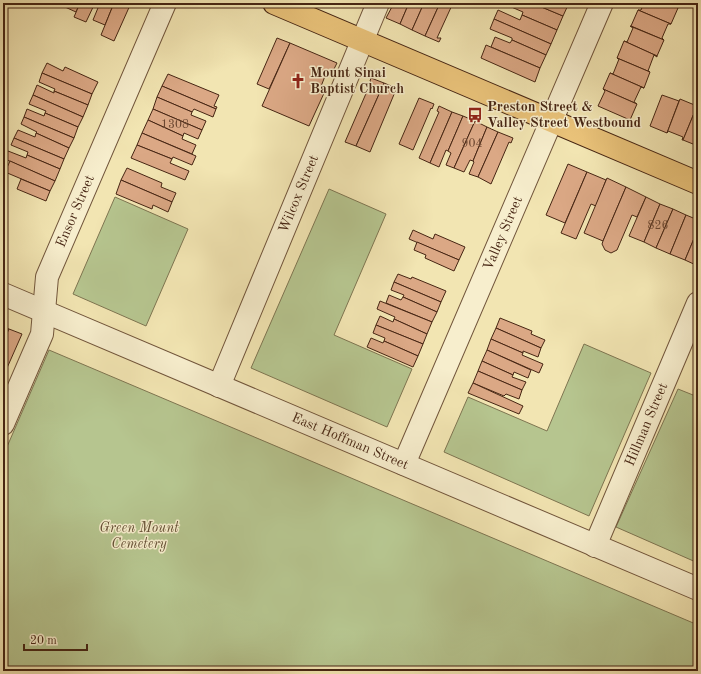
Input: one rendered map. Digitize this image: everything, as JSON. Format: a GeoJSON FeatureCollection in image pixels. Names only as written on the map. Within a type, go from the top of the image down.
{"type":"FeatureCollection","features":[{"type":"Feature","properties":{"kind":"main road"},"geometry":{"type":"LineString","coordinates":[[274,3],[698,184]]}},
{"type":"Feature","properties":{"kind":"street","name":"Ensor Street"},"geometry":{"type":"LineString","coordinates":[[3,424],[42,334],[47,277],[165,3]]}},
{"type":"Feature","properties":{"kind":"street","name":"Wilcox Street"},"geometry":{"type":"LineString","coordinates":[[219,386],[378,3]]}},
{"type":"Feature","properties":{"kind":"street","name":"Valley Street"},"geometry":{"type":"LineString","coordinates":[[404,464],[602,3]]}},
{"type":"Feature","properties":{"kind":"street","name":"East Hoffman Street"},"geometry":{"type":"LineString","coordinates":[[3,294],[698,589]]}},
{"type":"Feature","properties":{"kind":"street","name":"Hillman Street"},"geometry":{"type":"LineString","coordinates":[[595,546],[698,303]]}},
{"type":"Feature","properties":{"kind":"green space"},"geometry":{"type":"Polygon","coordinates":[[[329,189],[386,214],[334,335],[412,369],[387,427],[251,368],[329,189]]]}},
{"type":"Feature","properties":{"kind":"green space"},"geometry":{"type":"Polygon","coordinates":[[[115,197],[188,229],[146,326],[73,294],[115,197]]]}},
{"type":"Feature","properties":{"kind":"green space"},"geometry":{"type":"Polygon","coordinates":[[[584,344],[651,373],[589,516],[444,452],[468,397],[547,431],[584,344]]]}},
{"type":"Feature","properties":{"kind":"green space","name":"Green Mount Cemetery"},"geometry":{"type":"Polygon","coordinates":[[[49,350],[698,625],[698,671],[3,671],[3,456],[49,350]]]}},
{"type":"Feature","properties":{"kind":"green space"},"geometry":{"type":"Polygon","coordinates":[[[678,389],[698,397],[698,563],[616,527],[678,389]]]}},
{"type":"Feature","properties":{"kind":"building"},"geometry":{"type":"Polygon","coordinates":[[[67,3],[80,3],[76,12],[65,7],[67,3]]]}},
{"type":"Feature","properties":{"kind":"building"},"geometry":{"type":"Polygon","coordinates":[[[80,3],[95,3],[86,22],[74,17],[80,3]]]}},
{"type":"Feature","properties":{"kind":"building"},"geometry":{"type":"Polygon","coordinates":[[[100,3],[114,3],[105,25],[93,20],[100,3]]]}},
{"type":"Feature","properties":{"kind":"building"},"geometry":{"type":"Polygon","coordinates":[[[114,3],[131,3],[114,41],[101,35],[114,3]]]}},
{"type":"Feature","properties":{"kind":"building"},"geometry":{"type":"Polygon","coordinates":[[[394,3],[409,3],[400,24],[386,18],[394,3]]]}},
{"type":"Feature","properties":{"kind":"building"},"geometry":{"type":"Polygon","coordinates":[[[409,3],[424,3],[412,30],[400,24],[409,3]]]}},
{"type":"Feature","properties":{"kind":"building"},"geometry":{"type":"Polygon","coordinates":[[[424,3],[440,3],[425,36],[412,30],[424,3]]]}},
{"type":"Feature","properties":{"kind":"building"},"geometry":{"type":"Polygon","coordinates":[[[440,3],[453,3],[437,38],[441,38],[439,42],[425,36],[440,3]]]}},
{"type":"Feature","properties":{"kind":"building"},"geometry":{"type":"Polygon","coordinates":[[[502,3],[532,3],[563,16],[557,30],[522,15],[523,12],[502,3]]]}},
{"type":"Feature","properties":{"kind":"building"},"geometry":{"type":"Polygon","coordinates":[[[532,3],[569,3],[563,16],[532,3]]]}},
{"type":"Feature","properties":{"kind":"building"},"geometry":{"type":"Polygon","coordinates":[[[644,3],[666,3],[678,8],[671,24],[638,10],[641,10],[644,3]]]}},
{"type":"Feature","properties":{"kind":"building"},"geometry":{"type":"Polygon","coordinates":[[[498,10],[520,20],[522,15],[557,30],[551,44],[494,19],[498,10]]]}},
{"type":"Feature","properties":{"kind":"building"},"geometry":{"type":"Polygon","coordinates":[[[638,10],[671,24],[668,24],[662,38],[664,40],[631,26],[638,10]]]}},
{"type":"Feature","properties":{"kind":"building"},"geometry":{"type":"Polygon","coordinates":[[[494,19],[551,44],[546,55],[490,29],[494,19]]]}},
{"type":"Feature","properties":{"kind":"building"},"geometry":{"type":"Polygon","coordinates":[[[630,26],[664,40],[657,56],[624,41],[627,42],[633,28],[630,26]]]}},
{"type":"Feature","properties":{"kind":"building"},"geometry":{"type":"Polygon","coordinates":[[[495,37],[510,43],[512,40],[546,55],[540,68],[491,47],[495,37]]]}},
{"type":"Feature","properties":{"kind":"building"},"geometry":{"type":"Polygon","coordinates":[[[277,38],[290,43],[269,89],[257,84],[277,38]]]}},
{"type":"Feature","properties":{"kind":"building"},"geometry":{"type":"Polygon","coordinates":[[[624,41],[657,56],[654,55],[648,71],[650,72],[617,58],[624,41]]]}},
{"type":"Feature","properties":{"kind":"building","name":"Mount Sinai Baptist Church"},"geometry":{"type":"Polygon","coordinates":[[[290,43],[337,63],[332,73],[327,71],[320,89],[325,91],[309,126],[262,106],[290,43]]]}},
{"type":"Feature","properties":{"kind":"building"},"geometry":{"type":"Polygon","coordinates":[[[486,45],[540,68],[535,82],[481,58],[486,45]]]}},
{"type":"Feature","properties":{"kind":"building"},"geometry":{"type":"Polygon","coordinates":[[[617,58],[650,72],[644,88],[610,73],[613,74],[619,59],[617,58]]]}},
{"type":"Feature","properties":{"kind":"building"},"geometry":{"type":"Polygon","coordinates":[[[47,63],[63,71],[65,67],[98,82],[92,94],[42,73],[47,63]]]}},
{"type":"Feature","properties":{"kind":"building"},"geometry":{"type":"Polygon","coordinates":[[[42,73],[92,94],[88,105],[54,91],[55,89],[39,82],[42,73]]]}},
{"type":"Feature","properties":{"kind":"building"},"geometry":{"type":"Polygon","coordinates":[[[610,73],[644,88],[641,87],[634,102],[637,104],[603,89],[610,73]]]}},
{"type":"Feature","properties":{"kind":"building"},"geometry":{"type":"Polygon","coordinates":[[[168,74],[219,95],[214,106],[217,107],[216,109],[162,86],[168,74]]]}},
{"type":"Feature","properties":{"kind":"building"},"geometry":{"type":"Polygon","coordinates":[[[371,78],[384,83],[356,146],[345,142],[371,82],[371,78]]]}},
{"type":"Feature","properties":{"kind":"building"},"geometry":{"type":"Polygon","coordinates":[[[384,83],[398,90],[395,92],[370,152],[356,146],[384,83]]]}},
{"type":"Feature","properties":{"kind":"building"},"geometry":{"type":"Polygon","coordinates":[[[37,85],[54,93],[54,91],[88,105],[83,117],[33,95],[37,85]]]}},
{"type":"Feature","properties":{"kind":"building"},"geometry":{"type":"Polygon","coordinates":[[[162,86],[216,109],[213,117],[194,109],[192,112],[157,97],[162,86]]]}},
{"type":"Feature","properties":{"kind":"building"},"geometry":{"type":"Polygon","coordinates":[[[603,89],[637,104],[630,120],[598,106],[605,91],[603,89]]]}},
{"type":"Feature","properties":{"kind":"building"},"geometry":{"type":"Polygon","coordinates":[[[33,95],[83,117],[78,127],[45,113],[46,111],[29,104],[33,95]]]}},
{"type":"Feature","properties":{"kind":"building"},"geometry":{"type":"Polygon","coordinates":[[[662,95],[679,101],[667,133],[650,126],[662,95]]]}},
{"type":"Feature","properties":{"kind":"building"},"geometry":{"type":"Polygon","coordinates":[[[157,97],[192,112],[191,115],[206,121],[202,130],[153,109],[157,97]]]}},
{"type":"Feature","properties":{"kind":"building"},"geometry":{"type":"Polygon","coordinates":[[[419,98],[434,104],[413,150],[399,144],[419,98]]]}},
{"type":"Feature","properties":{"kind":"building"},"geometry":{"type":"Polygon","coordinates":[[[680,99],[697,106],[683,140],[683,137],[668,131],[667,133],[680,99]]]}},
{"type":"Feature","properties":{"kind":"building"},"geometry":{"type":"Polygon","coordinates":[[[439,106],[452,112],[430,163],[419,158],[439,112],[437,111],[439,106]]]}},
{"type":"Feature","properties":{"kind":"building"},"geometry":{"type":"Polygon","coordinates":[[[698,106],[698,146],[683,140],[698,106]]]}},
{"type":"Feature","properties":{"kind":"building"},"geometry":{"type":"Polygon","coordinates":[[[27,109],[44,116],[45,113],[78,127],[74,138],[24,117],[27,109]]]}},
{"type":"Feature","properties":{"kind":"building"},"geometry":{"type":"Polygon","coordinates":[[[153,109],[202,130],[198,139],[184,133],[183,136],[148,120],[153,109]]]}},
{"type":"Feature","properties":{"kind":"building"},"geometry":{"type":"Polygon","coordinates":[[[452,112],[463,116],[448,151],[446,150],[439,167],[430,163],[452,112]]]}},
{"type":"Feature","properties":{"kind":"building"},"geometry":{"type":"Polygon","coordinates":[[[463,116],[475,121],[454,168],[446,165],[451,153],[448,151],[463,116]]]}},
{"type":"Feature","properties":{"kind":"building"},"geometry":{"type":"Polygon","coordinates":[[[24,117],[74,138],[69,148],[36,133],[37,132],[21,124],[24,117]]]}},
{"type":"Feature","properties":{"kind":"building"},"geometry":{"type":"Polygon","coordinates":[[[148,120],[183,136],[182,139],[196,145],[192,154],[142,133],[148,120]]]}},
{"type":"Feature","properties":{"kind":"building"},"geometry":{"type":"Polygon","coordinates":[[[475,121],[487,127],[473,161],[470,160],[464,172],[454,168],[475,121]]]}},
{"type":"Feature","properties":{"kind":"building"},"geometry":{"type":"Polygon","coordinates":[[[487,127],[498,132],[478,177],[469,174],[487,127]]]}},
{"type":"Feature","properties":{"kind":"building"},"geometry":{"type":"Polygon","coordinates":[[[18,130],[35,137],[36,133],[69,148],[64,159],[14,138],[18,130]]]}},
{"type":"Feature","properties":{"kind":"building"},"geometry":{"type":"Polygon","coordinates":[[[498,132],[513,138],[511,143],[509,142],[491,184],[478,177],[498,132]]]}},
{"type":"Feature","properties":{"kind":"building"},"geometry":{"type":"Polygon","coordinates":[[[142,133],[196,156],[192,165],[137,145],[142,133]]]}},
{"type":"Feature","properties":{"kind":"building"},"geometry":{"type":"Polygon","coordinates":[[[14,138],[64,159],[60,169],[27,155],[28,152],[11,145],[14,138]]]}},
{"type":"Feature","properties":{"kind":"building"},"geometry":{"type":"Polygon","coordinates":[[[137,145],[172,159],[170,163],[189,171],[185,180],[131,158],[137,145]]]}},
{"type":"Feature","properties":{"kind":"building"},"geometry":{"type":"Polygon","coordinates":[[[8,151],[26,158],[27,155],[60,169],[55,181],[5,159],[8,151]]]}},
{"type":"Feature","properties":{"kind":"building"},"geometry":{"type":"Polygon","coordinates":[[[10,161],[55,181],[50,191],[5,172],[10,161]]]}},
{"type":"Feature","properties":{"kind":"building"},"geometry":{"type":"Polygon","coordinates":[[[568,164],[587,172],[565,223],[546,215],[568,164]]]}},
{"type":"Feature","properties":{"kind":"building"},"geometry":{"type":"Polygon","coordinates":[[[127,168],[162,183],[161,187],[176,193],[172,202],[121,180],[127,168]]]}},
{"type":"Feature","properties":{"kind":"building"},"geometry":{"type":"Polygon","coordinates":[[[587,172],[606,180],[596,206],[591,204],[576,239],[561,233],[587,172]]]}},
{"type":"Feature","properties":{"kind":"building"},"geometry":{"type":"Polygon","coordinates":[[[607,178],[626,187],[603,241],[584,233],[607,178]]]}},
{"type":"Feature","properties":{"kind":"building"},"geometry":{"type":"Polygon","coordinates":[[[21,179],[50,191],[46,201],[17,189],[21,179]]]}},
{"type":"Feature","properties":{"kind":"building"},"geometry":{"type":"Polygon","coordinates":[[[121,180],[172,202],[168,212],[153,205],[152,209],[116,194],[121,180]]]}},
{"type":"Feature","properties":{"kind":"building"},"geometry":{"type":"Polygon","coordinates":[[[626,187],[646,197],[637,217],[632,215],[617,250],[611,253],[605,250],[602,244],[626,187]]]}},
{"type":"Feature","properties":{"kind":"building"},"geometry":{"type":"Polygon","coordinates":[[[646,197],[660,204],[644,242],[629,236],[646,197]]]}},
{"type":"Feature","properties":{"kind":"building"},"geometry":{"type":"Polygon","coordinates":[[[660,204],[673,209],[656,248],[644,242],[660,204]]]}},
{"type":"Feature","properties":{"kind":"building"},"geometry":{"type":"Polygon","coordinates":[[[673,209],[686,215],[670,254],[656,248],[673,209]]]}},
{"type":"Feature","properties":{"kind":"building"},"geometry":{"type":"Polygon","coordinates":[[[686,215],[698,220],[698,229],[685,260],[670,254],[686,215]]]}},
{"type":"Feature","properties":{"kind":"building"},"geometry":{"type":"Polygon","coordinates":[[[698,229],[698,266],[685,260],[698,229]]]}},
{"type":"Feature","properties":{"kind":"building"},"geometry":{"type":"Polygon","coordinates":[[[413,230],[433,239],[435,234],[465,247],[459,260],[409,239],[413,230]]]}},
{"type":"Feature","properties":{"kind":"building"},"geometry":{"type":"Polygon","coordinates":[[[417,242],[459,260],[454,271],[425,258],[426,255],[414,250],[417,242]]]}},
{"type":"Feature","properties":{"kind":"building"},"geometry":{"type":"Polygon","coordinates":[[[398,274],[411,279],[412,277],[446,291],[441,302],[394,282],[398,274]]]}},
{"type":"Feature","properties":{"kind":"building"},"geometry":{"type":"Polygon","coordinates":[[[394,282],[441,302],[437,312],[391,290],[394,282]]]}},
{"type":"Feature","properties":{"kind":"building"},"geometry":{"type":"Polygon","coordinates":[[[389,295],[401,300],[403,297],[437,312],[432,322],[386,303],[389,295]]]}},
{"type":"Feature","properties":{"kind":"building"},"geometry":{"type":"Polygon","coordinates":[[[380,301],[432,322],[427,334],[394,319],[395,317],[377,309],[380,301]]]}},
{"type":"Feature","properties":{"kind":"building"},"geometry":{"type":"Polygon","coordinates":[[[380,316],[393,322],[394,319],[427,334],[423,344],[376,325],[380,316]]]}},
{"type":"Feature","properties":{"kind":"building"},"geometry":{"type":"Polygon","coordinates":[[[500,318],[532,331],[531,334],[545,340],[541,348],[496,328],[500,318]]]}},
{"type":"Feature","properties":{"kind":"building"},"geometry":{"type":"Polygon","coordinates":[[[376,325],[423,344],[418,356],[384,341],[385,338],[373,333],[376,325]]]}},
{"type":"Feature","properties":{"kind":"building"},"geometry":{"type":"Polygon","coordinates":[[[3,326],[9,329],[3,342],[3,326]]]}},
{"type":"Feature","properties":{"kind":"building"},"geometry":{"type":"Polygon","coordinates":[[[496,328],[541,348],[538,357],[523,351],[523,353],[491,339],[496,328]]]}},
{"type":"Feature","properties":{"kind":"building"},"geometry":{"type":"Polygon","coordinates":[[[9,329],[22,334],[3,377],[3,342],[9,329]]]}},
{"type":"Feature","properties":{"kind":"building"},"geometry":{"type":"Polygon","coordinates":[[[371,338],[383,343],[384,341],[418,356],[413,367],[367,347],[371,338]]]}},
{"type":"Feature","properties":{"kind":"building"},"geometry":{"type":"Polygon","coordinates":[[[491,339],[523,353],[522,355],[543,364],[539,373],[487,350],[491,339]]]}},
{"type":"Feature","properties":{"kind":"building"},"geometry":{"type":"Polygon","coordinates":[[[487,350],[531,370],[528,378],[514,372],[513,375],[482,361],[487,350]]]}},
{"type":"Feature","properties":{"kind":"building"},"geometry":{"type":"Polygon","coordinates":[[[482,361],[513,375],[512,377],[526,382],[522,390],[478,371],[482,361]]]}},
{"type":"Feature","properties":{"kind":"building"},"geometry":{"type":"Polygon","coordinates":[[[478,371],[522,390],[519,399],[506,394],[504,396],[473,383],[478,371]]]}},
{"type":"Feature","properties":{"kind":"building"},"geometry":{"type":"Polygon","coordinates":[[[473,383],[523,406],[519,414],[468,393],[473,383]]]}},
{"type":"Feature","properties":{"kind":"place","name":"Mount Sinai Baptist Church"},"geometry":{"type":"Point","coordinates":[298,81]}},
{"type":"Feature","properties":{"kind":"place","name":"Preston Street & Valley Street Westbound"},"geometry":{"type":"Point","coordinates":[475,115]}}]}
